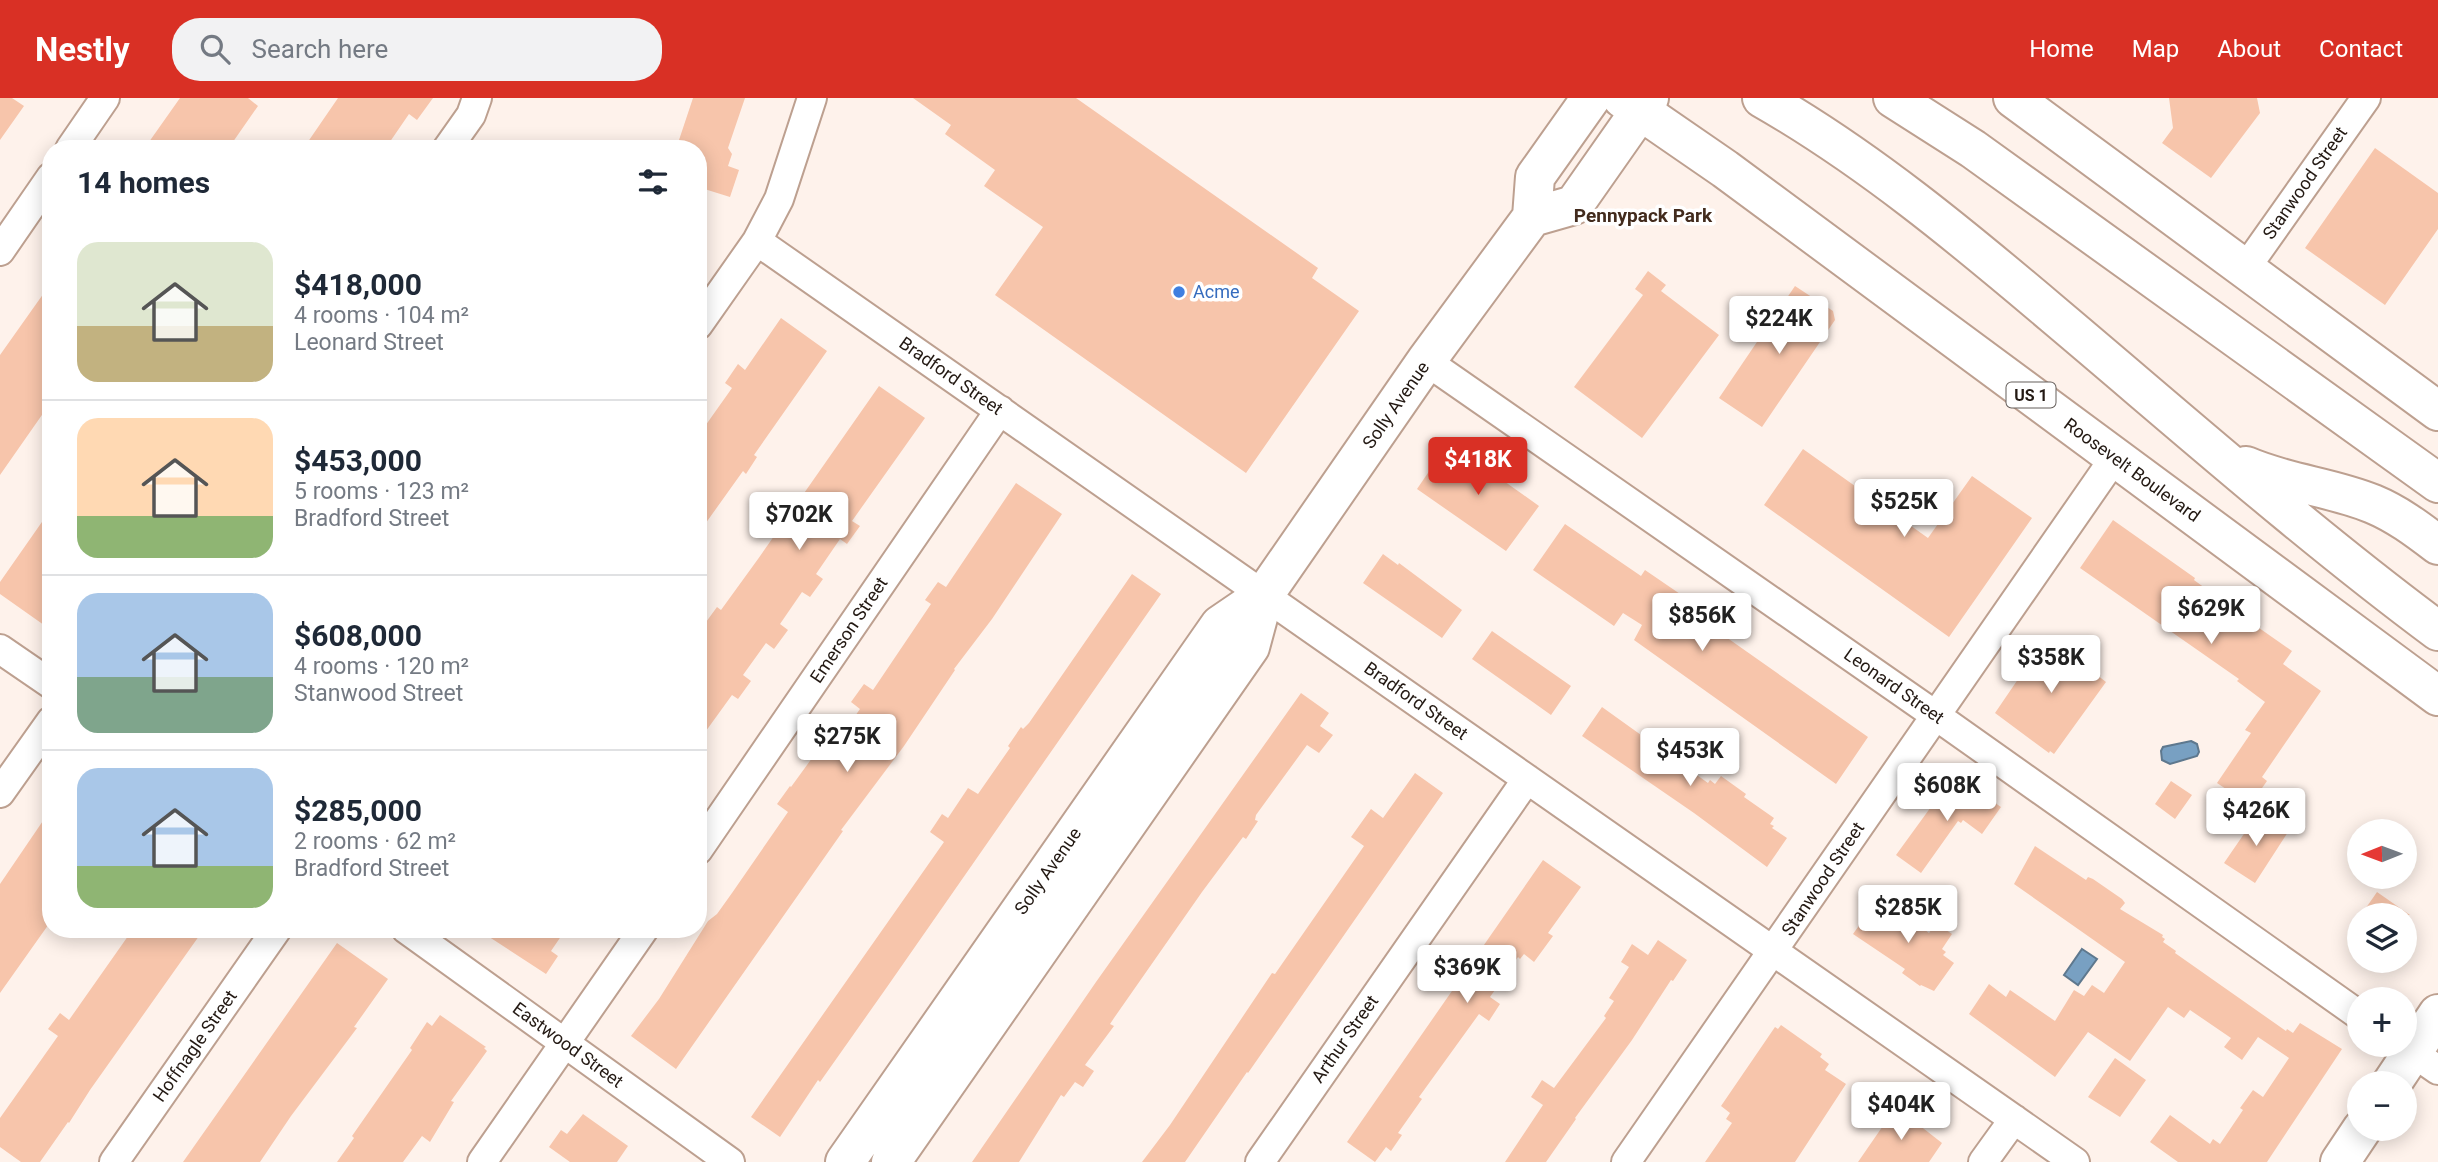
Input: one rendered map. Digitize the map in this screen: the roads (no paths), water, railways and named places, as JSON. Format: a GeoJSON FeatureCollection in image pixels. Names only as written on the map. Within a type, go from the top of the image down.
{"type":"FeatureCollection","features":[{"type":"Feature","properties":{"kind":"main road"},"geometry":{"type":"LineString","coordinates":[[1591,98],[1535,177],[1532,217],[1574,205],[1637,102]]}},
{"type":"Feature","properties":{"kind":"main road"},"geometry":{"type":"LineString","coordinates":[[1762,98],[1847,152],[1987,258],[2356,568],[2438,631]]}},
{"type":"Feature","properties":{"kind":"main road"},"geometry":{"type":"LineString","coordinates":[[1893,98],[1973,149],[2438,483]]}},
{"type":"Feature","properties":{"kind":"main road"},"geometry":{"type":"LineString","coordinates":[[2013,98],[2438,411]]}},
{"type":"Feature","properties":{"kind":"main road","name":"Roosevelt Boulevard"},"geometry":{"type":"LineString","coordinates":[[1637,102],[2438,696]]}},
{"type":"Feature","properties":{"kind":"main road","name":"Solly Avenue"},"geometry":{"type":"LineString","coordinates":[[891,1162],[1250,646],[1264,595],[1426,362],[1532,217]]}},
{"type":"Feature","properties":{"kind":"main road"},"geometry":{"type":"LineString","coordinates":[[2208,444],[2259,472],[2371,503],[2408,522],[2438,545]]}},
{"type":"Feature","properties":{"kind":"main road","name":"Solly Avenue"},"geometry":{"type":"LineString","coordinates":[[845,1162],[1220,625],[1264,595]]}},
{"type":"Feature","properties":{"kind":"main road"},"geometry":{"type":"LineString","coordinates":[[2411,1063],[2438,1014]]}},
{"type":"Feature","properties":{"kind":"main road"},"geometry":{"type":"LineString","coordinates":[[2340,1162],[2354,1141]]}},
{"type":"Feature","properties":{"kind":"street"},"geometry":{"type":"LineString","coordinates":[[76,140],[104,98]]}},
{"type":"Feature","properties":{"kind":"street"},"geometry":{"type":"LineString","coordinates":[[453,140],[471,115],[477,98]]}},
{"type":"Feature","properties":{"kind":"street"},"geometry":{"type":"LineString","coordinates":[[707,312],[757,241],[779,199],[812,98]]}},
{"type":"Feature","properties":{"kind":"street","name":"Stanwood Street"},"geometry":{"type":"LineString","coordinates":[[2245,269],[2366,98]]}},
{"type":"Feature","properties":{"kind":"street"},"geometry":{"type":"LineString","coordinates":[[0,251],[42,190]]}},
{"type":"Feature","properties":{"kind":"street","name":"Bradford Street"},"geometry":{"type":"LineString","coordinates":[[757,241],[2075,1162]]}},
{"type":"Feature","properties":{"kind":"street","name":"Leonard Street"},"geometry":{"type":"LineString","coordinates":[[1426,362],[1936,715],[2347,1006]]}},
{"type":"Feature","properties":{"kind":"street","name":"Emerson Street"},"geometry":{"type":"LineString","coordinates":[[707,837],[1000,410]]}},
{"type":"Feature","properties":{"kind":"street","name":"Stanwood Street"},"geometry":{"type":"LineString","coordinates":[[1626,1162],[2115,457]]}},
{"type":"Feature","properties":{"kind":"street"},"geometry":{"type":"LineString","coordinates":[[0,649],[42,678]]}},
{"type":"Feature","properties":{"kind":"street"},"geometry":{"type":"LineString","coordinates":[[0,793],[42,734]]}},
{"type":"Feature","properties":{"kind":"street","name":"Arthur Street"},"geometry":{"type":"LineString","coordinates":[[1260,1162],[1527,779]]}},
{"type":"Feature","properties":{"kind":"street","name":"Hoffnagle Street"},"geometry":{"type":"LineString","coordinates":[[114,1162],[271,938]]}},
{"type":"Feature","properties":{"kind":"street","name":"Eastwood Street"},"geometry":{"type":"LineString","coordinates":[[419,938],[730,1162]]}},
{"type":"Feature","properties":{"kind":"street"},"geometry":{"type":"LineString","coordinates":[[482,1162],[638,938]]}},
{"type":"Feature","properties":{"kind":"street"},"geometry":{"type":"LineString","coordinates":[[1983,1162],[2014,1119]]}},
{"type":"Feature","properties":{"kind":"water"},"geometry":{"type":"Polygon","coordinates":[[[2191,741],[2197,744],[2197,756],[2170,764],[2162,760],[2163,747],[2191,741]]]}},
{"type":"Feature","properties":{"kind":"water"},"geometry":{"type":"Polygon","coordinates":[[[2082,949],[2097,959],[2078,985],[2064,975],[2082,949]]]}},
{"type":"Feature","properties":{"kind":"place","name":"Acme"},"geometry":{"type":"Point","coordinates":[1179,292]}},
{"type":"Feature","properties":{"kind":"district","name":"Pennypack Park"},"geometry":{"type":"Point","coordinates":[1643,215]}}]}
